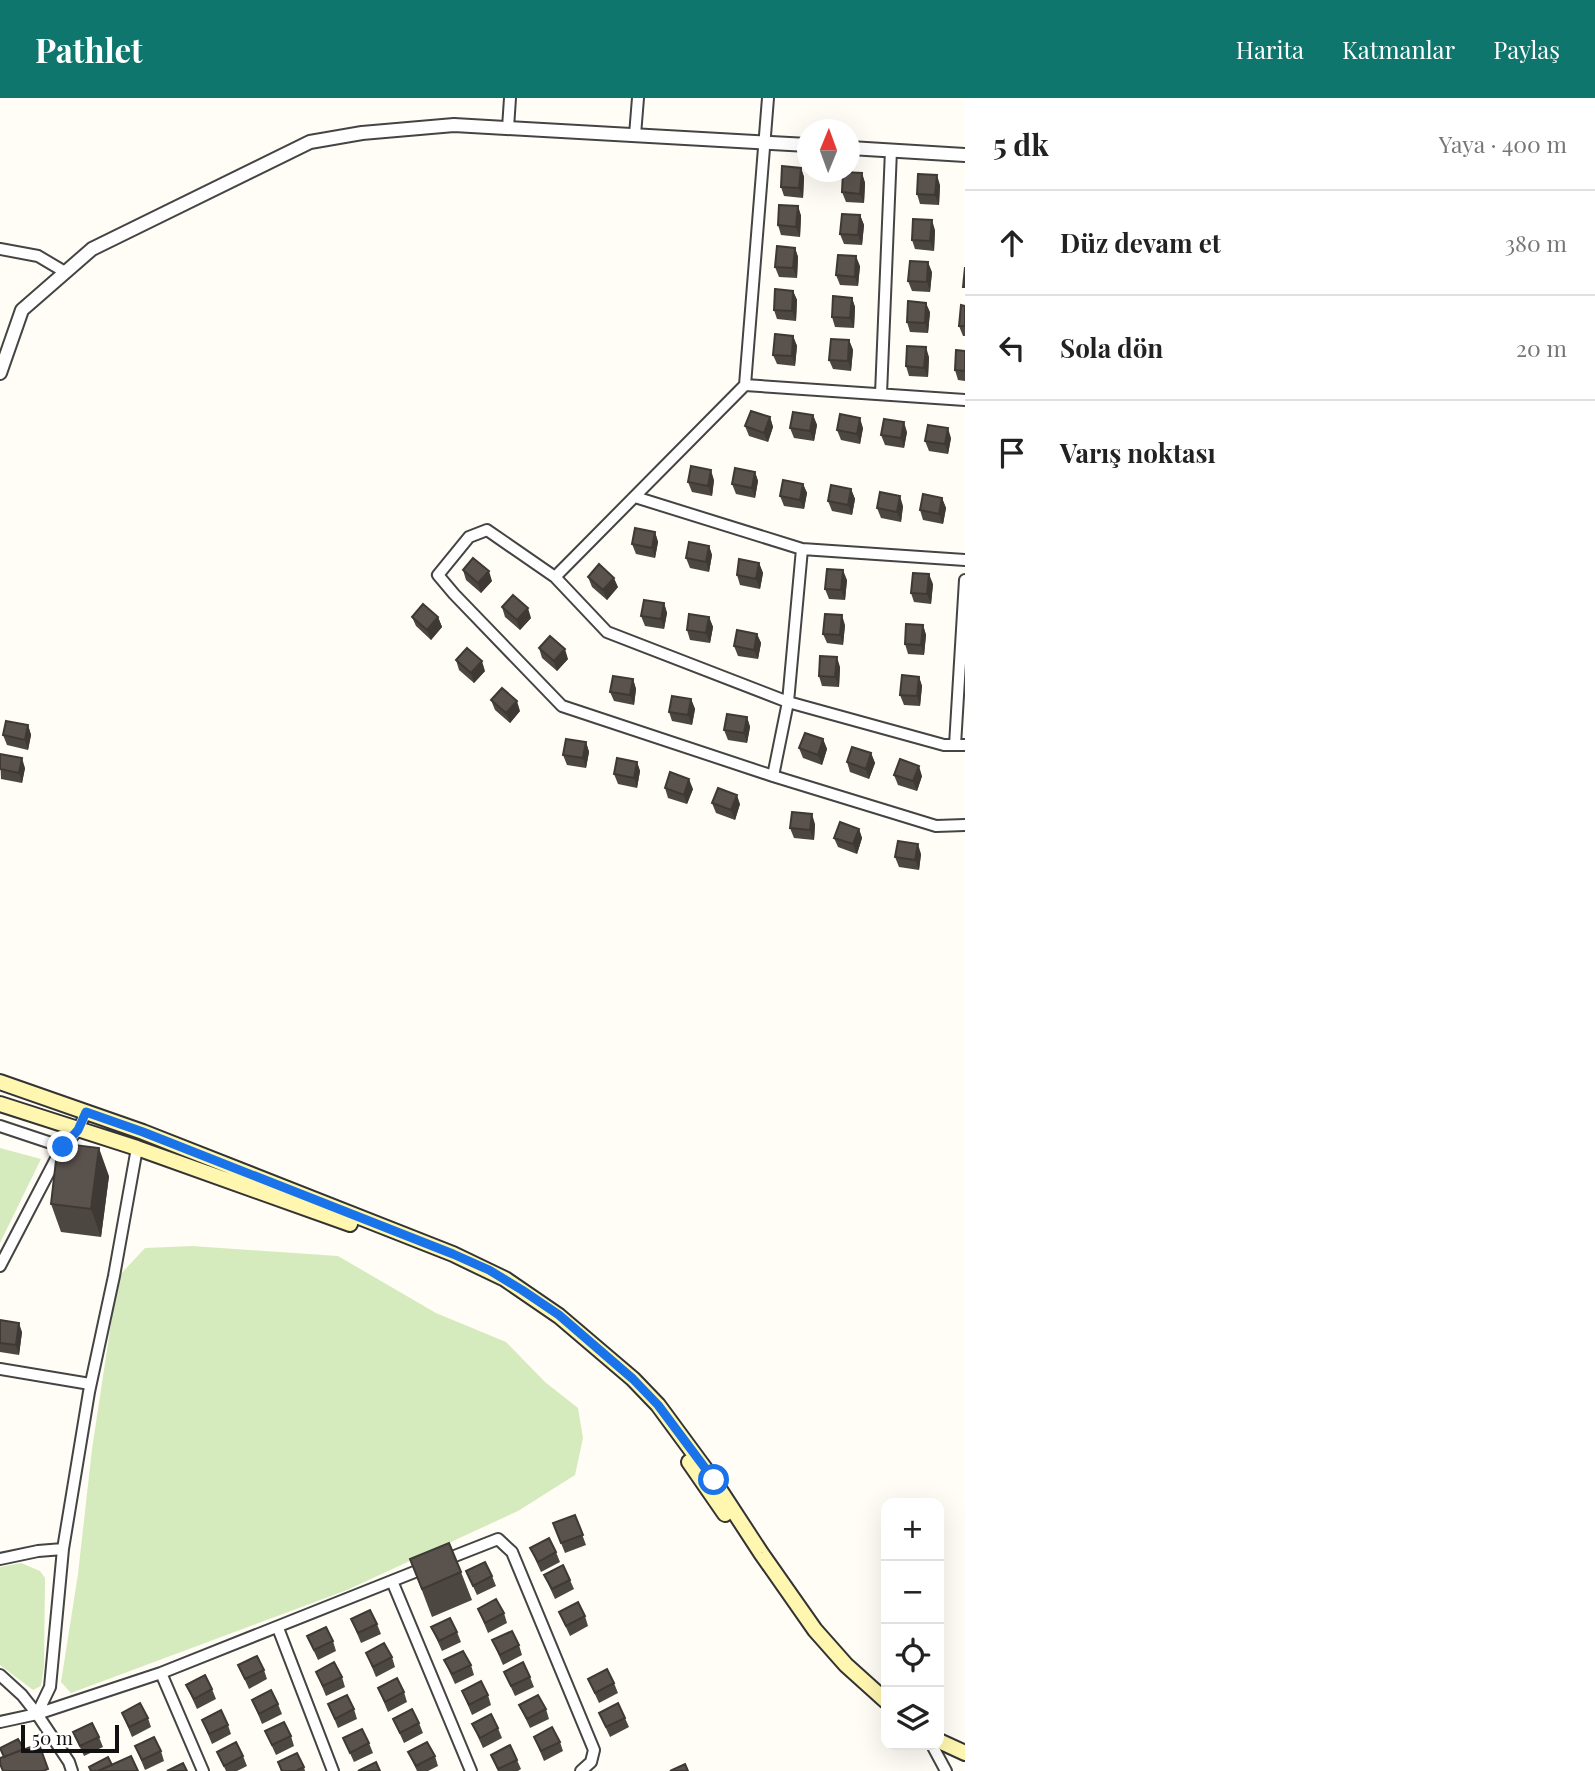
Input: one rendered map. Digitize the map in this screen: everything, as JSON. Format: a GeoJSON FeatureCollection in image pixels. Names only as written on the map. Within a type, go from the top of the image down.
{"type":"FeatureCollection","features":[{"type":"Feature","properties":{"kind":"main road"},"geometry":{"type":"LineString","coordinates":[[0,1082],[143,1132],[453,1254],[497,1275],[559,1315],[633,1379],[658,1405],[714,1480],[815,1630],[846,1665],[881,1696]]}},
{"type":"Feature","properties":{"kind":"main road"},"geometry":{"type":"LineString","coordinates":[[0,1104],[137,1148],[419,1249],[498,1285],[561,1327],[639,1397],[668,1433],[811,1638],[857,1687],[881,1707]]}},
{"type":"Feature","properties":{"kind":"main road"},"geometry":{"type":"LineString","coordinates":[[944,1743],[965,1753]]}},
{"type":"Feature","properties":{"kind":"street"},"geometry":{"type":"LineString","coordinates":[[508,128],[510,98]]}},
{"type":"Feature","properties":{"kind":"street"},"geometry":{"type":"LineString","coordinates":[[635,135],[638,98]]}},
{"type":"Feature","properties":{"kind":"street"},"geometry":{"type":"LineString","coordinates":[[555,577],[745,385],[768,98]]}},
{"type":"Feature","properties":{"kind":"street"},"geometry":{"type":"LineString","coordinates":[[0,373],[22,310],[92,249],[310,142],[362,133],[454,125],[797,145]]}},
{"type":"Feature","properties":{"kind":"street"},"geometry":{"type":"LineString","coordinates":[[860,149],[965,155]]}},
{"type":"Feature","properties":{"kind":"street"},"geometry":{"type":"LineString","coordinates":[[881,394],[891,150]]}},
{"type":"Feature","properties":{"kind":"street"},"geometry":{"type":"LineString","coordinates":[[0,248],[38,256],[65,272]]}},
{"type":"Feature","properties":{"kind":"street"},"geometry":{"type":"LineString","coordinates":[[745,385],[965,400]]}},
{"type":"Feature","properties":{"kind":"street"},"geometry":{"type":"LineString","coordinates":[[635,496],[802,549],[965,560]]}},
{"type":"Feature","properties":{"kind":"street"},"geometry":{"type":"LineString","coordinates":[[965,580],[960,745],[944,745],[788,702],[607,632],[555,577],[487,530],[469,537],[438,575],[562,706],[773,776],[936,826],[965,825]]}},
{"type":"Feature","properties":{"kind":"street"},"geometry":{"type":"LineString","coordinates":[[773,776],[788,702],[802,549]]}},
{"type":"Feature","properties":{"kind":"street"},"geometry":{"type":"LineString","coordinates":[[0,1266],[63,1147],[78,1130],[86,1112]]}},
{"type":"Feature","properties":{"kind":"street"},"geometry":{"type":"LineString","coordinates":[[0,1126],[63,1147]]}},
{"type":"Feature","properties":{"kind":"street"},"geometry":{"type":"LineString","coordinates":[[37,1714],[50,1687],[64,1549],[90,1384],[114,1276],[137,1148]]}},
{"type":"Feature","properties":{"kind":"street"},"geometry":{"type":"LineString","coordinates":[[0,1369],[90,1384]]}},
{"type":"Feature","properties":{"kind":"street"},"geometry":{"type":"LineString","coordinates":[[0,1722],[37,1714],[161,1674],[498,1539],[512,1552],[594,1750],[591,1762],[581,1771]]}},
{"type":"Feature","properties":{"kind":"street"},"geometry":{"type":"LineString","coordinates":[[0,1559],[38,1550],[64,1549]]}},
{"type":"Feature","properties":{"kind":"street"},"geometry":{"type":"LineString","coordinates":[[392,1581],[471,1771]]}},
{"type":"Feature","properties":{"kind":"street"},"geometry":{"type":"LineString","coordinates":[[278,1628],[333,1771]]}},
{"type":"Feature","properties":{"kind":"street"},"geometry":{"type":"LineString","coordinates":[[161,1674],[203,1771]]}},
{"type":"Feature","properties":{"kind":"street"},"geometry":{"type":"LineString","coordinates":[[0,1675],[22,1695],[37,1714],[69,1762],[72,1771]]}},
{"type":"Feature","properties":{"kind":"street"},"geometry":{"type":"LineString","coordinates":[[935,1750],[946,1771]]}},
{"type":"Feature","properties":{"kind":"green space"},"geometry":{"type":"Polygon","coordinates":[[[0,1148],[41,1159],[0,1243],[0,1148]]]}},
{"type":"Feature","properties":{"kind":"green space"},"geometry":{"type":"Polygon","coordinates":[[[192,1246],[338,1256],[436,1313],[506,1342],[545,1382],[578,1408],[583,1438],[575,1475],[518,1511],[347,1590],[71,1693],[61,1682],[118,1277],[145,1248],[192,1246]]]}},
{"type":"Feature","properties":{"kind":"green space"},"geometry":{"type":"Polygon","coordinates":[[[21,1563],[40,1571],[45,1578],[44,1667],[41,1686],[33,1690],[0,1665],[0,1567],[21,1563]]]}},
{"type":"Feature","properties":{"kind":"building"},"geometry":{"type":"Polygon","coordinates":[[[782,166],[797,168],[799,188],[781,187],[782,166]]]}},
{"type":"Feature","properties":{"kind":"building"},"geometry":{"type":"Polygon","coordinates":[[[862,173],[860,194],[842,192],[842,182],[860,182],[862,173]]]}},
{"type":"Feature","properties":{"kind":"building"},"geometry":{"type":"Polygon","coordinates":[[[918,174],[937,175],[935,195],[917,194],[918,174]]]}},
{"type":"Feature","properties":{"kind":"building"},"geometry":{"type":"Polygon","coordinates":[[[779,205],[798,206],[796,227],[778,225],[779,205]]]}},
{"type":"Feature","properties":{"kind":"building"},"geometry":{"type":"Polygon","coordinates":[[[842,214],[860,215],[858,235],[840,234],[842,214]]]}},
{"type":"Feature","properties":{"kind":"building"},"geometry":{"type":"Polygon","coordinates":[[[913,219],[932,220],[930,241],[912,240],[913,219]]]}},
{"type":"Feature","properties":{"kind":"building"},"geometry":{"type":"Polygon","coordinates":[[[777,246],[795,248],[793,268],[775,267],[777,246]]]}},
{"type":"Feature","properties":{"kind":"building"},"geometry":{"type":"Polygon","coordinates":[[[838,255],[856,256],[855,277],[836,275],[838,255]]]}},
{"type":"Feature","properties":{"kind":"building"},"geometry":{"type":"Polygon","coordinates":[[[910,261],[928,262],[927,282],[908,281],[910,261]]]}},
{"type":"Feature","properties":{"kind":"building"},"geometry":{"type":"Polygon","coordinates":[[[775,289],[793,291],[792,311],[774,310],[775,289]]]}},
{"type":"Feature","properties":{"kind":"building"},"geometry":{"type":"Polygon","coordinates":[[[833,296],[852,298],[850,318],[832,317],[833,296]]]}},
{"type":"Feature","properties":{"kind":"building"},"geometry":{"type":"Polygon","coordinates":[[[908,301],[926,303],[925,323],[907,322],[908,301]]]}},
{"type":"Feature","properties":{"kind":"building"},"geometry":{"type":"Polygon","coordinates":[[[961,305],[965,306],[965,326],[959,326],[961,305]]]}},
{"type":"Feature","properties":{"kind":"building"},"geometry":{"type":"Polygon","coordinates":[[[775,334],[793,336],[792,356],[773,355],[775,334]]]}},
{"type":"Feature","properties":{"kind":"building"},"geometry":{"type":"Polygon","coordinates":[[[831,339],[849,340],[848,361],[829,360],[831,339]]]}},
{"type":"Feature","properties":{"kind":"building"},"geometry":{"type":"Polygon","coordinates":[[[907,346],[926,347],[924,368],[906,366],[907,346]]]}},
{"type":"Feature","properties":{"kind":"building"},"geometry":{"type":"Polygon","coordinates":[[[956,350],[965,351],[965,371],[955,370],[956,350]]]}},
{"type":"Feature","properties":{"kind":"building"},"geometry":{"type":"Polygon","coordinates":[[[751,411],[770,417],[764,433],[745,426],[751,411]]]}},
{"type":"Feature","properties":{"kind":"building"},"geometry":{"type":"Polygon","coordinates":[[[793,412],[813,415],[810,431],[790,428],[793,412]]]}},
{"type":"Feature","properties":{"kind":"building"},"geometry":{"type":"Polygon","coordinates":[[[840,414],[860,418],[857,434],[837,430],[840,414]]]}},
{"type":"Feature","properties":{"kind":"building"},"geometry":{"type":"Polygon","coordinates":[[[884,419],[904,422],[901,438],[881,435],[884,419]]]}},
{"type":"Feature","properties":{"kind":"building"},"geometry":{"type":"Polygon","coordinates":[[[928,425],[948,428],[945,444],[925,441],[928,425]]]}},
{"type":"Feature","properties":{"kind":"building"},"geometry":{"type":"Polygon","coordinates":[[[691,466],[711,470],[708,486],[688,482],[691,466]]]}},
{"type":"Feature","properties":{"kind":"building"},"geometry":{"type":"Polygon","coordinates":[[[735,468],[755,472],[752,488],[732,484],[735,468]]]}},
{"type":"Feature","properties":{"kind":"building"},"geometry":{"type":"Polygon","coordinates":[[[783,480],[803,484],[800,500],[780,496],[783,480]]]}},
{"type":"Feature","properties":{"kind":"building"},"geometry":{"type":"Polygon","coordinates":[[[831,485],[851,489],[848,505],[828,501],[831,485]]]}},
{"type":"Feature","properties":{"kind":"building"},"geometry":{"type":"Polygon","coordinates":[[[880,492],[900,496],[897,512],[877,508],[880,492]]]}},
{"type":"Feature","properties":{"kind":"building"},"geometry":{"type":"Polygon","coordinates":[[[923,494],[942,498],[939,514],[920,510],[923,494]]]}},
{"type":"Feature","properties":{"kind":"building"},"geometry":{"type":"Polygon","coordinates":[[[635,528],[655,532],[652,548],[632,544],[635,528]]]}},
{"type":"Feature","properties":{"kind":"building"},"geometry":{"type":"Polygon","coordinates":[[[689,542],[709,546],[706,562],[686,558],[689,542]]]}},
{"type":"Feature","properties":{"kind":"building"},"geometry":{"type":"Polygon","coordinates":[[[473,558],[489,571],[478,583],[463,570],[473,558]]]}},
{"type":"Feature","properties":{"kind":"building"},"geometry":{"type":"Polygon","coordinates":[[[739,559],[759,563],[756,579],[737,575],[739,559]]]}},
{"type":"Feature","properties":{"kind":"building"},"geometry":{"type":"Polygon","coordinates":[[[599,564],[614,578],[603,590],[588,577],[599,564]]]}},
{"type":"Feature","properties":{"kind":"building"},"geometry":{"type":"Polygon","coordinates":[[[827,569],[843,570],[841,590],[825,589],[827,569]]]}},
{"type":"Feature","properties":{"kind":"building"},"geometry":{"type":"Polygon","coordinates":[[[913,573],[929,574],[927,594],[911,593],[913,573]]]}},
{"type":"Feature","properties":{"kind":"building"},"geometry":{"type":"Polygon","coordinates":[[[513,595],[528,608],[517,620],[502,607],[513,595]]]}},
{"type":"Feature","properties":{"kind":"building"},"geometry":{"type":"Polygon","coordinates":[[[644,600],[664,603],[661,619],[641,616],[644,600]]]}},
{"type":"Feature","properties":{"kind":"building"},"geometry":{"type":"Polygon","coordinates":[[[423,604],[438,617],[427,630],[412,617],[423,604]]]}},
{"type":"Feature","properties":{"kind":"building"},"geometry":{"type":"Polygon","coordinates":[[[689,614],[709,617],[706,633],[687,630],[689,614]]]}},
{"type":"Feature","properties":{"kind":"building"},"geometry":{"type":"Polygon","coordinates":[[[825,614],[842,615],[840,635],[823,634],[825,614]]]}},
{"type":"Feature","properties":{"kind":"building"},"geometry":{"type":"Polygon","coordinates":[[[906,624],[923,625],[921,645],[905,644],[906,624]]]}},
{"type":"Feature","properties":{"kind":"building"},"geometry":{"type":"Polygon","coordinates":[[[737,630],[757,634],[754,650],[734,646],[737,630]]]}},
{"type":"Feature","properties":{"kind":"building"},"geometry":{"type":"Polygon","coordinates":[[[550,636],[565,649],[554,661],[539,648],[550,636]]]}},
{"type":"Feature","properties":{"kind":"building"},"geometry":{"type":"Polygon","coordinates":[[[467,648],[482,661],[471,673],[456,660],[467,648]]]}},
{"type":"Feature","properties":{"kind":"building"},"geometry":{"type":"Polygon","coordinates":[[[820,656],[837,657],[835,677],[819,676],[820,656]]]}},
{"type":"Feature","properties":{"kind":"building"},"geometry":{"type":"Polygon","coordinates":[[[902,675],[919,677],[917,696],[900,695],[902,675]]]}},
{"type":"Feature","properties":{"kind":"building"},"geometry":{"type":"Polygon","coordinates":[[[613,676],[633,679],[630,695],[610,692],[613,676]]]}},
{"type":"Feature","properties":{"kind":"building"},"geometry":{"type":"Polygon","coordinates":[[[502,688],[517,701],[506,713],[491,700],[502,688]]]}},
{"type":"Feature","properties":{"kind":"building"},"geometry":{"type":"Polygon","coordinates":[[[672,696],[691,699],[688,715],[669,712],[672,696]]]}},
{"type":"Feature","properties":{"kind":"building"},"geometry":{"type":"Polygon","coordinates":[[[727,714],[747,717],[744,733],[724,730],[727,714]]]}},
{"type":"Feature","properties":{"kind":"building"},"geometry":{"type":"Polygon","coordinates":[[[6,721],[28,725],[25,740],[3,735],[6,721]]]}},
{"type":"Feature","properties":{"kind":"building"},"geometry":{"type":"Polygon","coordinates":[[[805,733],[823,739],[818,755],[799,748],[805,733]]]}},
{"type":"Feature","properties":{"kind":"building"},"geometry":{"type":"Polygon","coordinates":[[[566,739],[586,742],[583,758],[563,755],[566,739]]]}},
{"type":"Feature","properties":{"kind":"building"},"geometry":{"type":"Polygon","coordinates":[[[852,747],[871,753],[866,769],[847,762],[852,747]]]}},
{"type":"Feature","properties":{"kind":"building"},"geometry":{"type":"Polygon","coordinates":[[[0,754],[22,758],[19,773],[0,769],[0,754]]]}},
{"type":"Feature","properties":{"kind":"building"},"geometry":{"type":"Polygon","coordinates":[[[617,758],[637,762],[634,778],[614,774],[617,758]]]}},
{"type":"Feature","properties":{"kind":"building"},"geometry":{"type":"Polygon","coordinates":[[[900,759],[919,766],[913,781],[894,775],[900,759]]]}},
{"type":"Feature","properties":{"kind":"building"},"geometry":{"type":"Polygon","coordinates":[[[670,772],[689,779],[684,795],[665,788],[670,772]]]}},
{"type":"Feature","properties":{"kind":"building"},"geometry":{"type":"Polygon","coordinates":[[[718,788],[737,795],[731,810],[712,803],[718,788]]]}},
{"type":"Feature","properties":{"kind":"building"},"geometry":{"type":"Polygon","coordinates":[[[792,812],[812,814],[810,830],[790,828],[792,812]]]}},
{"type":"Feature","properties":{"kind":"building"},"geometry":{"type":"Polygon","coordinates":[[[840,822],[859,829],[853,844],[834,838],[840,822]]]}},
{"type":"Feature","properties":{"kind":"building"},"geometry":{"type":"Polygon","coordinates":[[[898,841],[918,844],[915,860],[895,857],[898,841]]]}},
{"type":"Feature","properties":{"kind":"building"},"geometry":{"type":"Polygon","coordinates":[[[58,1143],[99,1148],[91,1209],[51,1204],[58,1143]]]}},
{"type":"Feature","properties":{"kind":"building"},"geometry":{"type":"Polygon","coordinates":[[[0,1320],[19,1323],[16,1345],[0,1343],[0,1320]]]}},
{"type":"Feature","properties":{"kind":"building"},"geometry":{"type":"Polygon","coordinates":[[[575,1515],[583,1535],[561,1543],[553,1523],[575,1515]]]}},
{"type":"Feature","properties":{"kind":"building"},"geometry":{"type":"Polygon","coordinates":[[[549,1538],[556,1552],[538,1562],[530,1548],[549,1538]]]}},
{"type":"Feature","properties":{"kind":"building"},"geometry":{"type":"Polygon","coordinates":[[[449,1543],[461,1572],[422,1589],[410,1559],[449,1543]]]}},
{"type":"Feature","properties":{"kind":"building"},"geometry":{"type":"Polygon","coordinates":[[[485,1562],[492,1576],[473,1586],[466,1571],[485,1562]]]}},
{"type":"Feature","properties":{"kind":"building"},"geometry":{"type":"Polygon","coordinates":[[[563,1565],[570,1580],[552,1589],[544,1575],[563,1565]]]}},
{"type":"Feature","properties":{"kind":"building"},"geometry":{"type":"Polygon","coordinates":[[[496,1599],[504,1613],[485,1623],[478,1609],[496,1599]]]}},
{"type":"Feature","properties":{"kind":"building"},"geometry":{"type":"Polygon","coordinates":[[[578,1602],[585,1616],[566,1626],[559,1612],[578,1602]]]}},
{"type":"Feature","properties":{"kind":"building"},"geometry":{"type":"Polygon","coordinates":[[[370,1610],[377,1624],[358,1633],[351,1619],[370,1610]]]}},
{"type":"Feature","properties":{"kind":"building"},"geometry":{"type":"Polygon","coordinates":[[[450,1618],[457,1632],[439,1641],[431,1627],[450,1618]]]}},
{"type":"Feature","properties":{"kind":"building"},"geometry":{"type":"Polygon","coordinates":[[[326,1627],[333,1641],[314,1650],[307,1636],[326,1627]]]}},
{"type":"Feature","properties":{"kind":"building"},"geometry":{"type":"Polygon","coordinates":[[[512,1631],[519,1645],[500,1655],[492,1640],[512,1631]]]}},
{"type":"Feature","properties":{"kind":"building"},"geometry":{"type":"Polygon","coordinates":[[[384,1643],[392,1657],[373,1667],[366,1653],[384,1643]]]}},
{"type":"Feature","properties":{"kind":"building"},"geometry":{"type":"Polygon","coordinates":[[[463,1651],[471,1665],[452,1674],[444,1660],[463,1651]]]}},
{"type":"Feature","properties":{"kind":"building"},"geometry":{"type":"Polygon","coordinates":[[[257,1656],[264,1670],[245,1679],[238,1665],[257,1656]]]}},
{"type":"Feature","properties":{"kind":"building"},"geometry":{"type":"Polygon","coordinates":[[[334,1662],[342,1677],[323,1686],[316,1672],[334,1662]]]}},
{"type":"Feature","properties":{"kind":"building"},"geometry":{"type":"Polygon","coordinates":[[[523,1662],[530,1677],[511,1686],[504,1672],[523,1662]]]}},
{"type":"Feature","properties":{"kind":"building"},"geometry":{"type":"Polygon","coordinates":[[[607,1669],[614,1683],[595,1693],[588,1679],[607,1669]]]}},
{"type":"Feature","properties":{"kind":"building"},"geometry":{"type":"Polygon","coordinates":[[[205,1675],[212,1689],[194,1699],[186,1685],[205,1675]]]}},
{"type":"Feature","properties":{"kind":"building"},"geometry":{"type":"Polygon","coordinates":[[[397,1678],[404,1692],[385,1702],[378,1688],[397,1678]]]}},
{"type":"Feature","properties":{"kind":"building"},"geometry":{"type":"Polygon","coordinates":[[[481,1681],[488,1695],[469,1705],[462,1691],[481,1681]]]}},
{"type":"Feature","properties":{"kind":"building"},"geometry":{"type":"Polygon","coordinates":[[[271,1690],[278,1704],[259,1714],[252,1700],[271,1690]]]}},
{"type":"Feature","properties":{"kind":"building"},"geometry":{"type":"Polygon","coordinates":[[[347,1695],[354,1709],[335,1719],[328,1704],[347,1695]]]}},
{"type":"Feature","properties":{"kind":"building"},"geometry":{"type":"Polygon","coordinates":[[[538,1695],[546,1709],[527,1719],[519,1705],[538,1695]]]}},
{"type":"Feature","properties":{"kind":"building"},"geometry":{"type":"Polygon","coordinates":[[[140,1703],[148,1718],[129,1727],[122,1713],[140,1703]]]}},
{"type":"Feature","properties":{"kind":"building"},"geometry":{"type":"Polygon","coordinates":[[[618,1703],[625,1718],[606,1727],[599,1713],[618,1703]]]}},
{"type":"Feature","properties":{"kind":"building"},"geometry":{"type":"Polygon","coordinates":[[[412,1709],[419,1723],[400,1733],[393,1719],[412,1709]]]}},
{"type":"Feature","properties":{"kind":"building"},"geometry":{"type":"Polygon","coordinates":[[[221,1710],[228,1725],[209,1734],[202,1720],[221,1710]]]}},
{"type":"Feature","properties":{"kind":"building"},"geometry":{"type":"Polygon","coordinates":[[[491,1714],[498,1728],[480,1738],[472,1724],[491,1714]]]}},
{"type":"Feature","properties":{"kind":"building"},"geometry":{"type":"Polygon","coordinates":[[[284,1722],[291,1736],[272,1745],[265,1731],[284,1722]]]}},
{"type":"Feature","properties":{"kind":"building"},"geometry":{"type":"Polygon","coordinates":[[[92,1723],[99,1737],[80,1746],[73,1732],[92,1723]]]}},
{"type":"Feature","properties":{"kind":"building"},"geometry":{"type":"Polygon","coordinates":[[[552,1727],[560,1742],[541,1751],[534,1737],[552,1727]]]}},
{"type":"Feature","properties":{"kind":"building"},"geometry":{"type":"Polygon","coordinates":[[[362,1729],[369,1743],[350,1753],[343,1738],[362,1729]]]}},
{"type":"Feature","properties":{"kind":"building"},"geometry":{"type":"Polygon","coordinates":[[[154,1737],[161,1751],[142,1760],[135,1746],[154,1737]]]}},
{"type":"Feature","properties":{"kind":"building"},"geometry":{"type":"Polygon","coordinates":[[[18,1739],[24,1749],[4,1757],[0,1748],[18,1739]]]}},
{"type":"Feature","properties":{"kind":"building"},"geometry":{"type":"Polygon","coordinates":[[[236,1742],[243,1756],[224,1766],[217,1752],[236,1742]]]}},
{"type":"Feature","properties":{"kind":"building"},"geometry":{"type":"Polygon","coordinates":[[[427,1742],[435,1756],[416,1766],[408,1752],[427,1742]]]}},
{"type":"Feature","properties":{"kind":"building"},"geometry":{"type":"Polygon","coordinates":[[[39,1744],[48,1769],[3,1771],[0,1758],[39,1744]]]}},
{"type":"Feature","properties":{"kind":"building"},"geometry":{"type":"Polygon","coordinates":[[[510,1745],[517,1760],[498,1769],[491,1755],[510,1745]]]}},
{"type":"Feature","properties":{"kind":"building"},"geometry":{"type":"Polygon","coordinates":[[[297,1753],[304,1767],[296,1771],[282,1771],[278,1762],[297,1753]]]}},
{"type":"Feature","properties":{"kind":"building"},"geometry":{"type":"Polygon","coordinates":[[[131,1756],[138,1771],[98,1771],[131,1756]]]}},
{"type":"Feature","properties":{"kind":"building"},"geometry":{"type":"Polygon","coordinates":[[[108,1757],[112,1765],[91,1771],[89,1767],[108,1757]]]}},
{"type":"Feature","properties":{"kind":"building"},"geometry":{"type":"Polygon","coordinates":[[[376,1762],[380,1771],[358,1771],[376,1762]]]}},
{"type":"Feature","properties":{"kind":"building"},"geometry":{"type":"Polygon","coordinates":[[[183,1763],[187,1771],[167,1771],[183,1763]]]}},
{"type":"Feature","properties":{"kind":"building"},"geometry":{"type":"Polygon","coordinates":[[[685,1764],[688,1771],[670,1771],[685,1764]]]}},
{"type":"Feature","properties":{"kind":"route"},"geometry":{"type":"LineString","coordinates":[[63,1147],[78,1130],[86,1112],[361,1217],[489,1270],[559,1315],[633,1379],[658,1405],[714,1480]]}}]}
